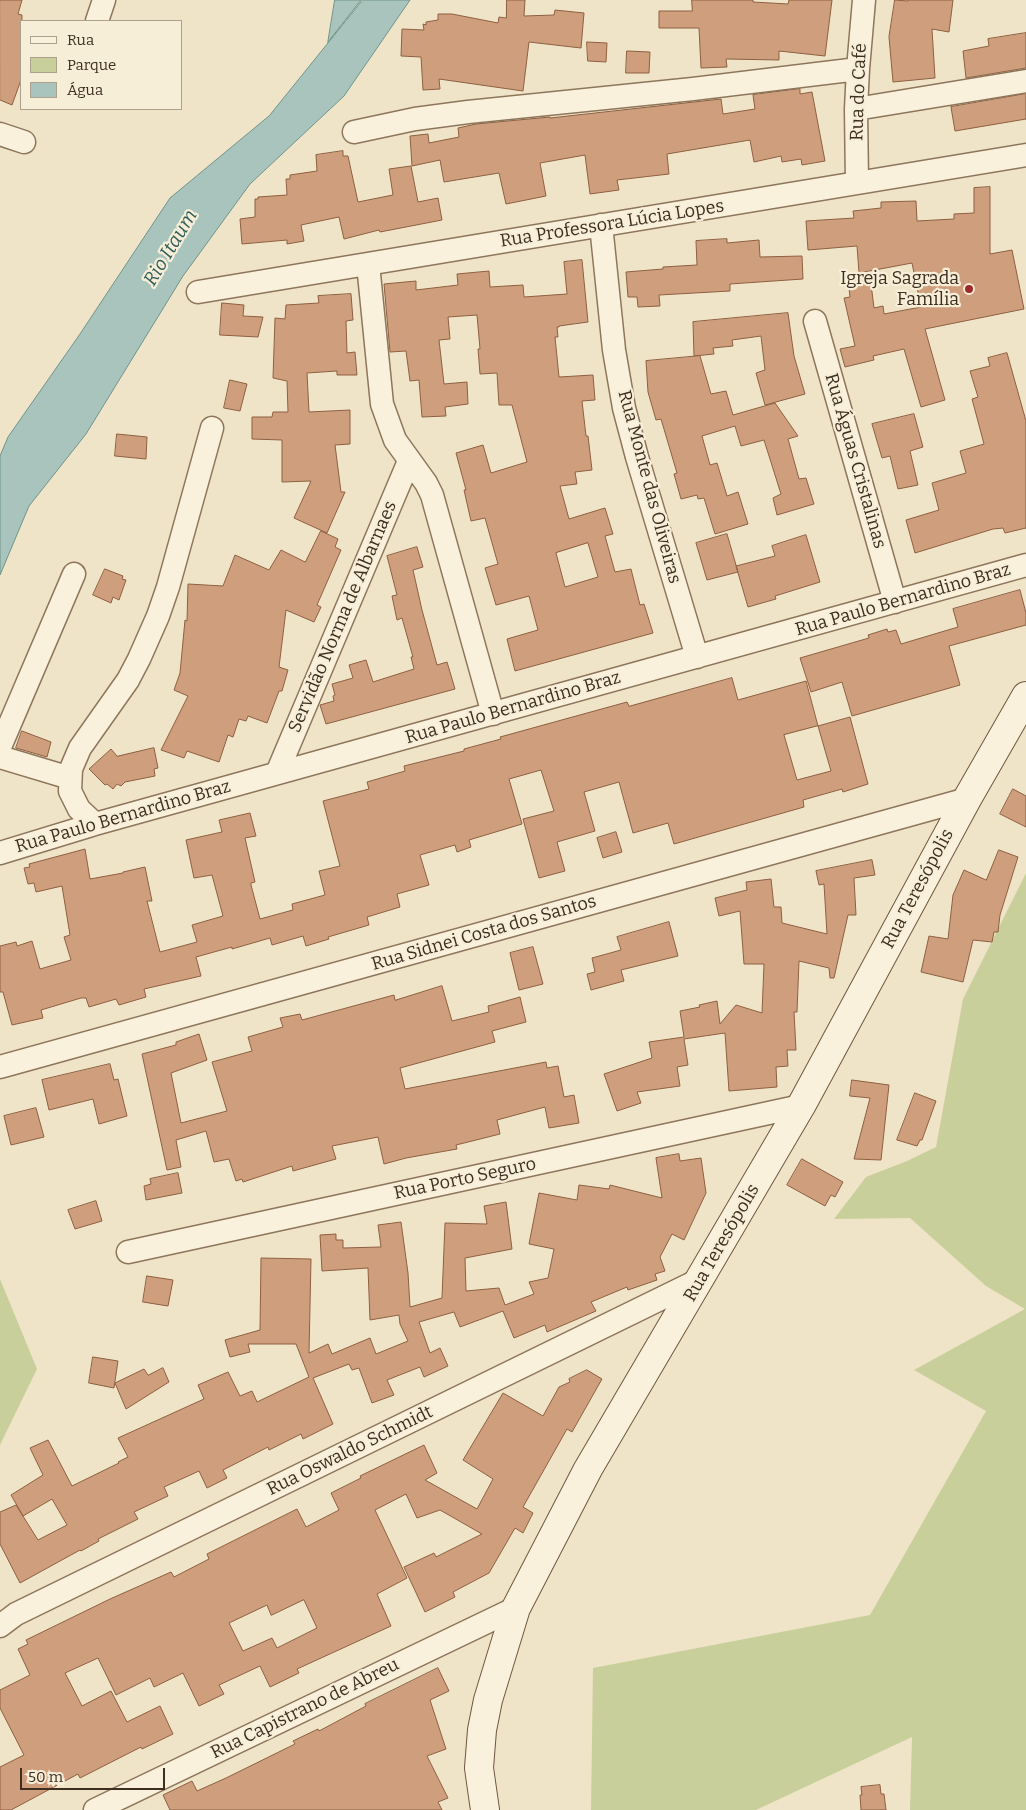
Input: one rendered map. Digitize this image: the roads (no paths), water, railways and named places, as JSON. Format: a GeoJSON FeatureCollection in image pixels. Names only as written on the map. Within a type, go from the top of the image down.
{"type":"FeatureCollection","features":[{"type":"Feature","properties":{"kind":"street"},"geometry":{"type":"LineString","coordinates":[[97,20],[104,0]]}},
{"type":"Feature","properties":{"kind":"street","name":"Rua do Café"},"geometry":{"type":"LineString","coordinates":[[857,183],[856,110],[864,0]]}},
{"type":"Feature","properties":{"kind":"street"},"geometry":{"type":"LineString","coordinates":[[354,132],[415,119],[478,111],[693,89],[858,69]]}},
{"type":"Feature","properties":{"kind":"street"},"geometry":{"type":"LineString","coordinates":[[856,110],[1026,80]]}},
{"type":"Feature","properties":{"kind":"street"},"geometry":{"type":"LineString","coordinates":[[0,134],[24,142]]}},
{"type":"Feature","properties":{"kind":"street","name":"Rua Professora Lúcia Lopes"},"geometry":{"type":"LineString","coordinates":[[198,292],[1026,155]]}},
{"type":"Feature","properties":{"kind":"street","name":"Rua Monte das Oliveiras"},"geometry":{"type":"LineString","coordinates":[[601,225],[614,350],[624,408],[697,657]]}},
{"type":"Feature","properties":{"kind":"street"},"geometry":{"type":"LineString","coordinates":[[368,264],[382,404],[394,440],[426,483],[432,495],[493,714]]}},
{"type":"Feature","properties":{"kind":"street","name":"Rua Águas Cristalinas"},"geometry":{"type":"LineString","coordinates":[[815,321],[895,602]]}},
{"type":"Feature","properties":{"kind":"street"},"geometry":{"type":"LineString","coordinates":[[95,824],[78,809],[70,791],[71,770],[80,748],[128,680],[140,659],[158,616],[168,587],[212,428]]}},
{"type":"Feature","properties":{"kind":"street","name":"Servidão Norma de Albarnaes"},"geometry":{"type":"LineString","coordinates":[[277,774],[409,461]]}},
{"type":"Feature","properties":{"kind":"street","name":"Rua Paulo Bernardino Braz"},"geometry":{"type":"LineString","coordinates":[[0,853],[95,824],[1026,565]]}},
{"type":"Feature","properties":{"kind":"street"},"geometry":{"type":"LineString","coordinates":[[0,747],[74,574]]}},
{"type":"Feature","properties":{"kind":"street","name":"Rua Teresópolis"},"geometry":{"type":"LineString","coordinates":[[486,1810],[479,1768],[481,1738],[488,1700],[516,1608],[588,1469],[801,1106],[967,798],[1026,696]]}},
{"type":"Feature","properties":{"kind":"street"},"geometry":{"type":"LineString","coordinates":[[0,757],[70,778]]}},
{"type":"Feature","properties":{"kind":"street","name":"Rua Sidnei Costa dos Santos"},"geometry":{"type":"LineString","coordinates":[[0,1067],[967,798]]}},
{"type":"Feature","properties":{"kind":"street","name":"Rua Porto Seguro"},"geometry":{"type":"LineString","coordinates":[[128,1252],[801,1106]]}},
{"type":"Feature","properties":{"kind":"street","name":"Rua Oswaldo Schmidt"},"geometry":{"type":"LineString","coordinates":[[0,1626],[16,1614],[701,1279]]}},
{"type":"Feature","properties":{"kind":"street","name":"Rua Capistrano de Abreu"},"geometry":{"type":"LineString","coordinates":[[95,1810],[516,1608]]}},
{"type":"Feature","properties":{"kind":"water"},"geometry":{"type":"Polygon","coordinates":[[[335,0],[361,0],[328,42],[335,0]]]}},
{"type":"Feature","properties":{"kind":"water","name":"Rio Itaum"},"geometry":{"type":"Polygon","coordinates":[[[363,0],[410,0],[344,96],[250,184],[183,276],[86,434],[29,506],[0,575],[0,456],[8,437],[80,334],[170,198],[269,116],[363,0]]]}},
{"type":"Feature","properties":{"kind":"place","name":"Igreja Sagrada Família"},"geometry":{"type":"Point","coordinates":[969,289]}}]}
